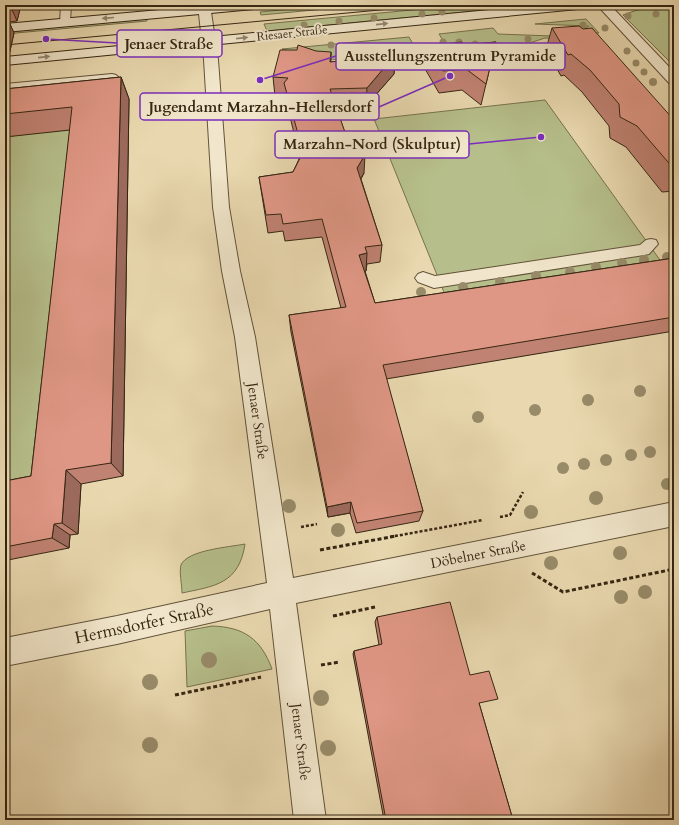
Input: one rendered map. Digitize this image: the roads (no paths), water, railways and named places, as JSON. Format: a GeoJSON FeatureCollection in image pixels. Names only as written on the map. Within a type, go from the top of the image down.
{"type":"FeatureCollection","features":[{"type":"Feature","properties":{"kind":"street"},"geometry":{"type":"LineString","coordinates":[[5,28],[205,12],[254,5]]}},
{"type":"Feature","properties":{"kind":"street","name":"Riesaer Straße"},"geometry":{"type":"LineString","coordinates":[[5,61],[578,5]]}},
{"type":"Feature","properties":{"kind":"street"},"geometry":{"type":"LineString","coordinates":[[603,5],[674,80]]}},
{"type":"Feature","properties":{"kind":"street","name":"Jenaer Straße"},"geometry":{"type":"LineString","coordinates":[[205,12],[221,207],[230,271],[245,337],[282,593],[310,820]]}},
{"type":"Feature","properties":{"kind":"street","name":"Döbelner Straße"},"geometry":{"type":"LineString","coordinates":[[282,593],[674,514]]}},
{"type":"Feature","properties":{"kind":"street","name":"Hermsdorfer Straße"},"geometry":{"type":"LineString","coordinates":[[5,652],[117,630],[282,593]]}},
{"type":"Feature","properties":{"kind":"lane"},"geometry":{"type":"LineString","coordinates":[[65,22],[66,5]]}},
{"type":"Feature","properties":{"kind":"lane"},"geometry":{"type":"LineString","coordinates":[[5,87],[112,77]]}},
{"type":"Feature","properties":{"kind":"lane"},"geometry":{"type":"LineString","coordinates":[[674,117],[666,130],[674,139]]}},
{"type":"Feature","properties":{"kind":"lane"},"geometry":{"type":"LineString","coordinates":[[423,278],[434,282],[644,250],[651,244]]}},
{"type":"Feature","properties":{"kind":"tram line"},"geometry":{"type":"LineString","coordinates":[[5,45],[433,5]]}},
{"type":"Feature","properties":{"kind":"place","name":"Jenaer Straße"},"geometry":{"type":"Point","coordinates":[46,39]}},
{"type":"Feature","properties":{"kind":"place","name":"Jugendamt Marzahn-Hellersdorf"},"geometry":{"type":"Point","coordinates":[450,76]}},
{"type":"Feature","properties":{"kind":"place","name":"Ausstellungszentrum Pyramide"},"geometry":{"type":"Point","coordinates":[260,80]}},
{"type":"Feature","properties":{"kind":"place","name":"Marzahn-Nord (Skulptur)"},"geometry":{"type":"Point","coordinates":[541,137]}}]}
